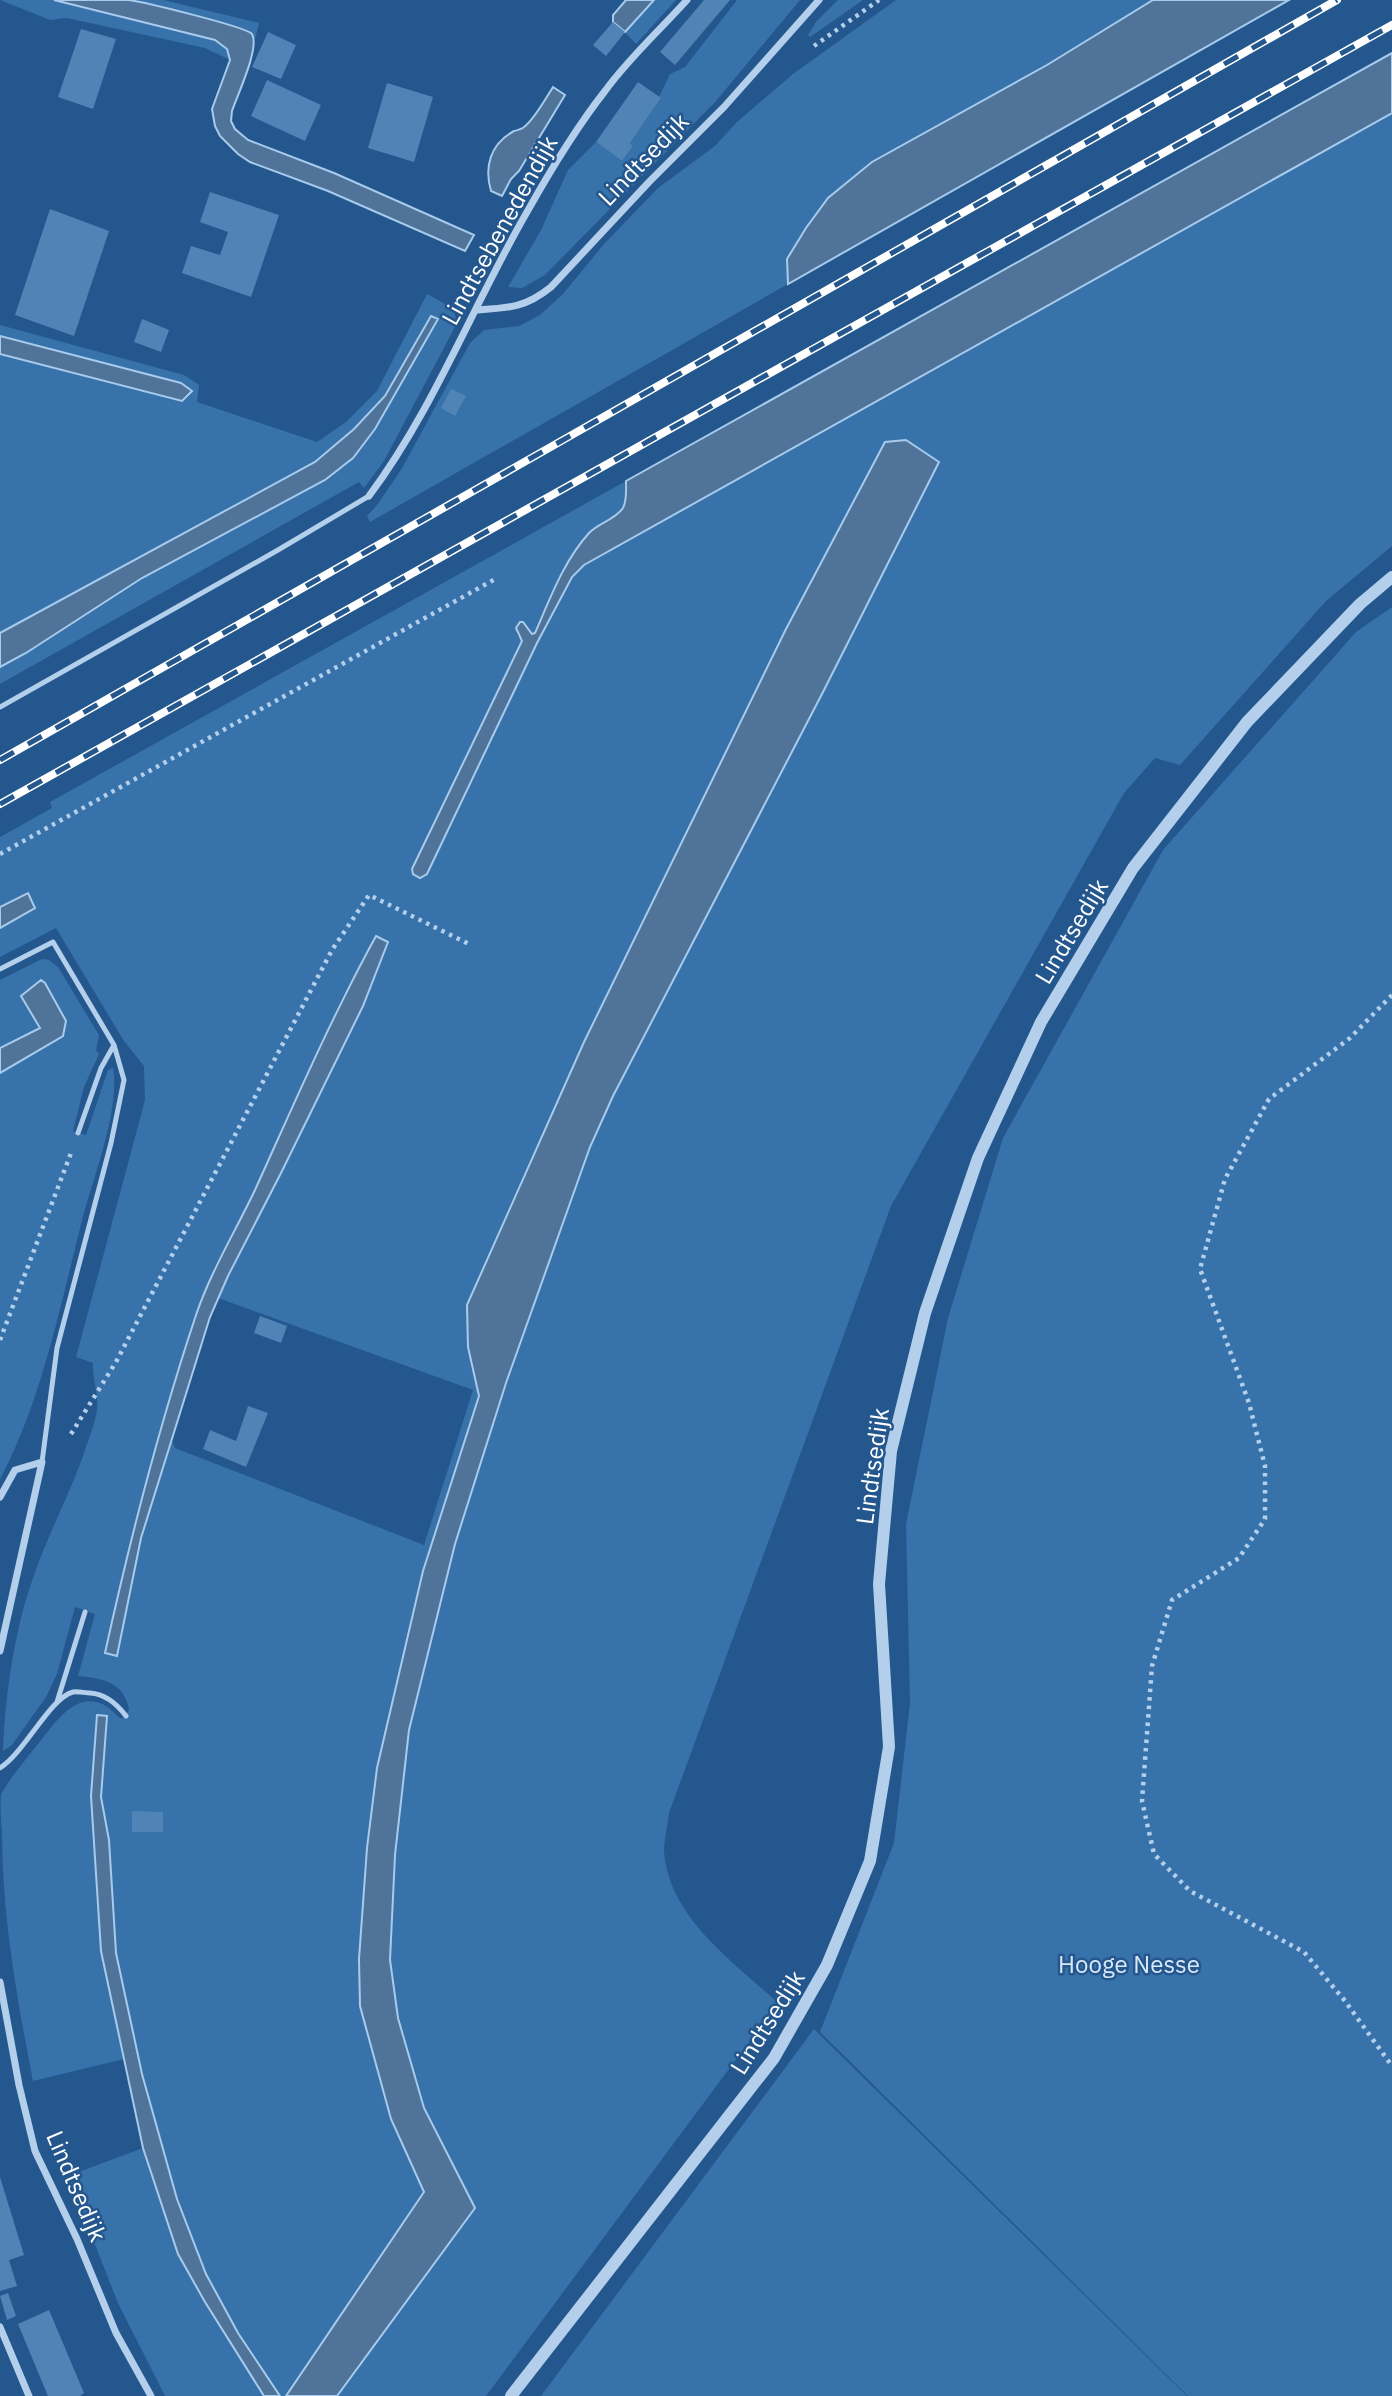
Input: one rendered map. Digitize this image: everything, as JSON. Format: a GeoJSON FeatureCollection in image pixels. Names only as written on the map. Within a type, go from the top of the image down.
{"type":"FeatureCollection","features":[{"type":"Feature","properties":{"kind":"street","name":"Lindtsebenedendijk"},"geometry":{"type":"LineString","coordinates":[[369,496],[392,465],[528,210],[605,90],[687,0]]}},
{"type":"Feature","properties":{"kind":"street","name":"Lindtsedijk"},"geometry":{"type":"LineString","coordinates":[[476,310],[513,308],[526,304],[551,287],[649,182],[724,107],[819,0]]}},
{"type":"Feature","properties":{"kind":"street","name":"Lindtsedijk"},"geometry":{"type":"LineString","coordinates":[[511,2396],[774,2058],[827,1965],[870,1861],[889,1747],[879,1584],[891,1451],[925,1313],[973,1171],[1041,1022],[1133,868],[1247,722],[1360,604],[1392,577]]}},
{"type":"Feature","properties":{"kind":"street"},"geometry":{"type":"LineString","coordinates":[[0,1497],[15,1470],[43,1462],[0,1651]]}},
{"type":"Feature","properties":{"kind":"street","name":"Lindtsedijk"},"geometry":{"type":"LineString","coordinates":[[0,1982],[19,2085],[36,2151],[77,2239],[116,2333],[151,2396]]}},
{"type":"Feature","properties":{"kind":"street"},"geometry":{"type":"LineString","coordinates":[[0,2326],[29,2396]]}},
{"type":"Feature","properties":{"kind":"lane"},"geometry":{"type":"LineString","coordinates":[[0,707],[369,496]]}},
{"type":"Feature","properties":{"kind":"lane"},"geometry":{"type":"LineString","coordinates":[[0,969],[52,942],[114,1045],[124,1080],[57,1348],[43,1462]]}},
{"type":"Feature","properties":{"kind":"lane"},"geometry":{"type":"LineString","coordinates":[[78,1133],[101,1068],[114,1045]]}},
{"type":"Feature","properties":{"kind":"lane"},"geometry":{"type":"LineString","coordinates":[[57,1703],[85,1612]]}},
{"type":"Feature","properties":{"kind":"lane"},"geometry":{"type":"LineString","coordinates":[[0,1768],[20,1751],[57,1703],[73,1692],[95,1693],[115,1702],[126,1716]]}},
{"type":"Feature","properties":{"kind":"path"},"geometry":{"type":"LineString","coordinates":[[771,54],[779,57],[805,51],[879,0]]}},
{"type":"Feature","properties":{"kind":"path"},"geometry":{"type":"LineString","coordinates":[[0,854],[496,578]]}},
{"type":"Feature","properties":{"kind":"path"},"geometry":{"type":"LineString","coordinates":[[43,1462],[75,1429],[110,1371],[332,950],[369,895],[471,945]]}},
{"type":"Feature","properties":{"kind":"path"},"geometry":{"type":"LineString","coordinates":[[1392,995],[1350,1038],[1269,1099],[1225,1179],[1200,1269],[1249,1403],[1265,1466],[1265,1519],[1239,1558],[1171,1600],[1152,1666],[1142,1801],[1154,1854],[1190,1891],[1304,1952],[1345,2001],[1392,2066]]}},
{"type":"Feature","properties":{"kind":"path"},"geometry":{"type":"LineString","coordinates":[[0,1340],[78,1133]]}},
{"type":"Feature","properties":{"kind":"green space"},"geometry":{"type":"Polygon","coordinates":[[[0,0],[54,0],[195,35],[224,44],[230,54],[230,60],[205,48],[67,18],[50,20],[0,0]]]}},
{"type":"Feature","properties":{"kind":"green space"},"geometry":{"type":"Polygon","coordinates":[[[128,0],[163,0],[259,23],[254,43],[253,36],[228,24],[128,0]]]}},
{"type":"Feature","properties":{"kind":"green space"},"geometry":{"type":"Polygon","coordinates":[[[654,0],[676,0],[636,44],[625,32],[654,0]]]}},
{"type":"Feature","properties":{"kind":"green space"},"geometry":{"type":"Polygon","coordinates":[[[737,0],[800,0],[716,101],[545,275],[522,288],[508,287],[541,230],[568,170],[596,142],[622,161],[633,146],[630,143],[661,98],[659,97],[670,74],[685,67],[737,0]]]}},
{"type":"Feature","properties":{"kind":"green space"},"geometry":{"type":"Polygon","coordinates":[[[838,0],[863,0],[810,37],[808,35],[816,22],[838,0]]]}},
{"type":"Feature","properties":{"kind":"green space"},"geometry":{"type":"Polygon","coordinates":[[[896,0],[1153,0],[1047,65],[787,259],[788,284],[370,522],[367,516],[401,470],[470,343],[484,330],[519,326],[540,315],[563,294],[604,244],[658,188],[715,146],[737,122],[793,74],[896,0]]]}},
{"type":"Feature","properties":{"kind":"green space"},"geometry":{"type":"Polygon","coordinates":[[[1392,113],[1392,546],[1326,601],[1180,765],[1155,758],[1124,793],[891,1206],[669,1813],[664,1851],[668,1875],[678,1897],[706,1936],[778,2003],[486,2396],[337,2396],[475,2208],[424,2108],[398,2018],[390,1960],[395,1855],[409,1730],[455,1544],[506,1383],[590,1147],[613,1096],[823,692],[939,461],[885,443],[786,629],[584,1042],[468,1347],[479,1395],[423,1571],[377,1768],[367,1848],[359,1959],[360,2006],[391,2119],[425,2192],[286,2396],[280,2396],[238,2333],[206,2274],[177,2199],[142,2074],[116,1953],[109,1840],[100,1797],[107,1717],[97,1716],[91,1796],[101,1951],[124,2059],[33,2081],[21,2019],[5,1895],[1,1795],[55,1723],[70,1709],[78,1704],[96,1702],[106,1706],[122,1719],[129,1710],[123,1693],[111,1683],[78,1676],[95,1614],[75,1607],[57,1674],[46,1697],[12,1745],[3,1751],[6,1709],[20,1621],[38,1564],[80,1464],[96,1415],[93,1363],[76,1357],[145,1100],[144,1066],[124,1041],[56,928],[0,957],[0,928],[35,908],[27,893],[0,907],[0,837],[52,808],[50,802],[626,481],[625,506],[617,515],[598,525],[563,570],[535,633],[516,633],[522,641],[518,651],[412,869],[420,878],[427,874],[537,643],[572,577],[584,565],[1392,113]],[[377,936],[343,996],[248,1204],[214,1268],[164,1420],[175,1448],[424,1545],[473,1390],[218,1298],[363,1006],[388,942],[377,936]]]}},
{"type":"Feature","properties":{"kind":"green space"},"geometry":{"type":"Polygon","coordinates":[[[427,294],[452,309],[456,325],[384,461],[364,488],[359,482],[0,684],[0,667],[142,578],[325,480],[353,458],[375,429],[438,320],[431,316],[385,396],[354,429],[315,462],[0,633],[0,354],[181,401],[191,391],[181,383],[0,336],[0,325],[184,375],[199,385],[197,402],[317,442],[346,422],[377,391],[427,294]]]}},
{"type":"Feature","properties":{"kind":"green space","name":"Hooge Nesse"},"geometry":{"type":"Polygon","coordinates":[[[1392,607],[1392,2396],[1188,2396],[820,2032],[894,1843],[910,1703],[906,1524],[948,1318],[1003,1138],[1163,850],[1356,632],[1392,607]]]}},
{"type":"Feature","properties":{"kind":"green space"},"geometry":{"type":"Polygon","coordinates":[[[42,959],[49,960],[58,967],[99,1035],[96,1050],[99,1054],[84,1087],[73,1131],[86,1135],[108,1070],[113,1068],[113,1101],[106,1138],[40,1382],[0,1479],[0,980],[42,959]]]}},
{"type":"Feature","properties":{"kind":"green space"},"geometry":{"type":"Polygon","coordinates":[[[814,2029],[1187,2396],[541,2396],[814,2029]]]}},
{"type":"Feature","properties":{"kind":"green space"},"geometry":{"type":"Polygon","coordinates":[[[143,2148],[178,2254],[264,2396],[165,2396],[118,2303],[68,2176],[143,2148]]]}},
{"type":"Feature","properties":{"kind":"shaded area"},"geometry":{"type":"Polygon","coordinates":[[[54,0],[129,0],[215,21],[252,34],[254,41],[251,61],[232,111],[231,121],[235,129],[248,140],[334,173],[474,235],[465,251],[328,191],[250,162],[238,154],[220,136],[215,126],[212,109],[230,60],[227,49],[215,40],[54,0]]]}},
{"type":"Feature","properties":{"kind":"shaded area"},"geometry":{"type":"Polygon","coordinates":[[[626,0],[654,0],[625,32],[613,22],[613,15],[626,0]]]}},
{"type":"Feature","properties":{"kind":"shaded area"},"geometry":{"type":"Polygon","coordinates":[[[1153,0],[1289,0],[788,284],[787,259],[806,228],[828,198],[872,162],[1047,65],[1153,0]]]}},
{"type":"Feature","properties":{"kind":"shaded area"},"geometry":{"type":"Polygon","coordinates":[[[1392,53],[1392,113],[584,565],[572,577],[537,643],[427,874],[420,878],[413,874],[412,869],[522,641],[516,628],[523,622],[532,634],[535,633],[558,581],[580,544],[593,530],[616,516],[623,508],[626,481],[1392,53]]]}},
{"type":"Feature","properties":{"kind":"shaded area"},"geometry":{"type":"Polygon","coordinates":[[[553,87],[565,95],[502,196],[491,191],[488,173],[494,149],[506,136],[528,124],[553,87]]]}},
{"type":"Feature","properties":{"kind":"shaded area"},"geometry":{"type":"Polygon","coordinates":[[[431,316],[438,319],[375,429],[353,458],[325,480],[142,578],[0,667],[0,633],[315,462],[354,429],[385,396],[431,316]]]}},
{"type":"Feature","properties":{"kind":"shaded area"},"geometry":{"type":"Polygon","coordinates":[[[0,336],[181,383],[192,391],[182,401],[0,354],[0,336]]]}},
{"type":"Feature","properties":{"kind":"shaded area"},"geometry":{"type":"Polygon","coordinates":[[[906,440],[939,462],[613,1096],[590,1147],[506,1383],[455,1544],[409,1730],[395,1855],[390,1960],[398,2018],[424,2108],[475,2208],[337,2396],[286,2396],[424,2192],[391,2119],[360,2006],[359,1959],[367,1848],[377,1768],[423,1571],[479,1396],[468,1347],[467,1305],[584,1042],[786,629],[885,442],[906,440]]]}},
{"type":"Feature","properties":{"kind":"shaded area"},"geometry":{"type":"Polygon","coordinates":[[[28,893],[35,908],[0,928],[0,907],[28,893]]]}},
{"type":"Feature","properties":{"kind":"shaded area"},"geometry":{"type":"Polygon","coordinates":[[[376,936],[388,942],[363,1006],[210,1317],[141,1538],[117,1656],[105,1653],[158,1441],[202,1299],[328,1030],[376,936]]]}},
{"type":"Feature","properties":{"kind":"shaded area"},"geometry":{"type":"Polygon","coordinates":[[[41,980],[66,1021],[63,1036],[0,1073],[0,1048],[40,1028],[21,996],[41,980]]]}},
{"type":"Feature","properties":{"kind":"shaded area"},"geometry":{"type":"Polygon","coordinates":[[[97,1715],[107,1716],[101,1797],[109,1840],[116,1953],[142,2074],[177,2199],[206,2274],[238,2333],[280,2396],[264,2396],[178,2254],[143,2148],[101,1951],[91,1796],[97,1715]]]}},
{"type":"Feature","properties":{"kind":"building"},"geometry":{"type":"Polygon","coordinates":[[[704,0],[730,0],[675,65],[660,52],[704,0]]]}},
{"type":"Feature","properties":{"kind":"building"},"geometry":{"type":"Polygon","coordinates":[[[613,22],[625,32],[606,56],[593,45],[613,22]]]}},
{"type":"Feature","properties":{"kind":"building"},"geometry":{"type":"Polygon","coordinates":[[[81,29],[116,39],[93,109],[58,97],[81,29]]]}},
{"type":"Feature","properties":{"kind":"building"},"geometry":{"type":"Polygon","coordinates":[[[268,32],[296,45],[281,79],[252,67],[268,32]]]}},
{"type":"Feature","properties":{"kind":"building"},"geometry":{"type":"Polygon","coordinates":[[[267,80],[321,105],[305,141],[251,116],[267,80]]]}},
{"type":"Feature","properties":{"kind":"building"},"geometry":{"type":"Polygon","coordinates":[[[638,82],[661,98],[630,143],[633,146],[622,161],[596,142],[638,82]]]}},
{"type":"Feature","properties":{"kind":"building"},"geometry":{"type":"Polygon","coordinates":[[[387,83],[433,97],[414,162],[368,148],[387,83]]]}},
{"type":"Feature","properties":{"kind":"building"},"geometry":{"type":"Polygon","coordinates":[[[210,192],[279,215],[251,297],[182,273],[191,246],[220,255],[228,232],[200,222],[210,192]]]}},
{"type":"Feature","properties":{"kind":"building"},"geometry":{"type":"Polygon","coordinates":[[[50,209],[109,231],[74,336],[15,315],[50,209]]]}},
{"type":"Feature","properties":{"kind":"building"},"geometry":{"type":"Polygon","coordinates":[[[142,319],[169,330],[161,352],[134,342],[142,319]]]}},
{"type":"Feature","properties":{"kind":"building"},"geometry":{"type":"Polygon","coordinates":[[[451,389],[466,396],[455,416],[441,408],[451,389]]]}},
{"type":"Feature","properties":{"kind":"building"},"geometry":{"type":"Polygon","coordinates":[[[260,1316],[287,1326],[281,1343],[254,1333],[260,1316]]]}},
{"type":"Feature","properties":{"kind":"building"},"geometry":{"type":"Polygon","coordinates":[[[248,1406],[268,1413],[246,1467],[203,1449],[210,1430],[236,1441],[248,1406]]]}},
{"type":"Feature","properties":{"kind":"building"},"geometry":{"type":"Polygon","coordinates":[[[132,1811],[163,1812],[163,1832],[132,1832],[132,1811]]]}},
{"type":"Feature","properties":{"kind":"building"},"geometry":{"type":"Polygon","coordinates":[[[0,2177],[24,2255],[9,2260],[17,2286],[0,2291],[0,2177]]]}},
{"type":"Feature","properties":{"kind":"building"},"geometry":{"type":"Polygon","coordinates":[[[8,2293],[16,2316],[7,2320],[0,2296],[8,2293]]]}},
{"type":"Feature","properties":{"kind":"building"},"geometry":{"type":"Polygon","coordinates":[[[49,2310],[84,2393],[80,2396],[48,2396],[18,2324],[49,2310]]]}},
{"type":"Feature","properties":{"kind":"railway"},"geometry":{"type":"LineString","coordinates":[[0,760],[1337,0]]}},
{"type":"Feature","properties":{"kind":"railway"},"geometry":{"type":"LineString","coordinates":[[0,804],[1392,25]]}}]}
